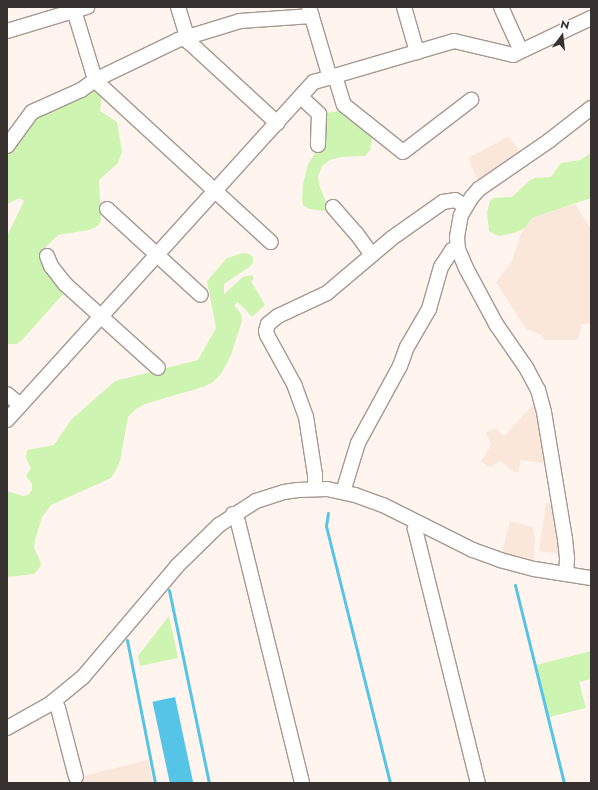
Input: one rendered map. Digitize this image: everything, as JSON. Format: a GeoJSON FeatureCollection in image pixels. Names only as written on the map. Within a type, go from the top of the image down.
{"type":"FeatureCollection","features":[{"type":"Feature","properties":{"kind":"street"},"geometry":{"type":"LineString","coordinates":[[178,7],[189,42],[277,123]]}},
{"type":"Feature","properties":{"kind":"street"},"geometry":{"type":"LineString","coordinates":[[404,7],[417,52]]}},
{"type":"Feature","properties":{"kind":"street"},"geometry":{"type":"LineString","coordinates":[[501,7],[521,51]]}},
{"type":"Feature","properties":{"kind":"street"},"geometry":{"type":"LineString","coordinates":[[7,30],[78,8],[93,74],[100,85],[271,242]]}},
{"type":"Feature","properties":{"kind":"street"},"geometry":{"type":"LineString","coordinates":[[7,146],[32,112],[81,90],[97,79],[187,36],[240,21],[310,12],[344,105],[403,152],[472,100]]}},
{"type":"Feature","properties":{"kind":"street"},"geometry":{"type":"LineString","coordinates":[[7,420],[314,82],[454,41],[513,55],[591,18]]}},
{"type":"Feature","properties":{"kind":"street"},"geometry":{"type":"LineString","coordinates":[[301,97],[319,114],[318,144]]}},
{"type":"Feature","properties":{"kind":"street"},"geometry":{"type":"LineString","coordinates":[[566,574],[567,558],[565,539],[544,412],[538,390],[527,369],[496,324],[466,268],[458,249],[458,226],[465,206],[479,189],[550,140],[591,108]]}},
{"type":"Feature","properties":{"kind":"street"},"geometry":{"type":"LineString","coordinates":[[315,489],[315,475],[303,407],[295,386],[267,335],[267,327],[273,319],[278,316],[327,294],[392,238],[443,202],[454,200],[465,206]]}},
{"type":"Feature","properties":{"kind":"street"},"geometry":{"type":"LineString","coordinates":[[333,206],[372,255]]}},
{"type":"Feature","properties":{"kind":"street"},"geometry":{"type":"LineString","coordinates":[[107,209],[201,295]]}},
{"type":"Feature","properties":{"kind":"street"},"geometry":{"type":"LineString","coordinates":[[343,492],[358,443],[400,366],[405,351],[430,309],[442,267],[452,250],[458,249]]}},
{"type":"Feature","properties":{"kind":"street"},"geometry":{"type":"LineString","coordinates":[[47,256],[57,276],[158,368]]}},
{"type":"Feature","properties":{"kind":"street"},"geometry":{"type":"LineString","coordinates":[[7,394],[20,406]]}},
{"type":"Feature","properties":{"kind":"street"},"geometry":{"type":"LineString","coordinates":[[7,728],[54,701],[93,666],[187,555],[219,525],[233,514],[270,496],[298,490],[315,489],[343,492],[369,499],[493,558],[527,568],[591,578]]}},
{"type":"Feature","properties":{"kind":"street"},"geometry":{"type":"LineString","coordinates":[[233,514],[238,522],[302,783]]}},
{"type":"Feature","properties":{"kind":"street"},"geometry":{"type":"LineString","coordinates":[[418,523],[415,529],[478,783]]}},
{"type":"Feature","properties":{"kind":"street"},"geometry":{"type":"LineString","coordinates":[[54,701],[58,708],[76,777]]}},
{"type":"Feature","properties":{"kind":"shaded area"},"geometry":{"type":"Polygon","coordinates":[[[509,136],[520,152],[478,181],[468,158],[509,136]]]}},
{"type":"Feature","properties":{"kind":"shaded area"},"geometry":{"type":"Polygon","coordinates":[[[575,204],[591,229],[591,323],[582,324],[578,339],[576,340],[544,340],[542,335],[526,329],[496,282],[512,261],[521,233],[532,218],[575,204]]]}},
{"type":"Feature","properties":{"kind":"shaded area"},"geometry":{"type":"Polygon","coordinates":[[[537,401],[548,464],[521,460],[518,473],[511,470],[501,461],[490,467],[481,462],[491,445],[486,433],[496,428],[504,436],[537,401]]]}},
{"type":"Feature","properties":{"kind":"shaded area"},"geometry":{"type":"Polygon","coordinates":[[[546,503],[555,504],[562,554],[539,551],[546,503]]]}},
{"type":"Feature","properties":{"kind":"shaded area"},"geometry":{"type":"Polygon","coordinates":[[[510,521],[533,527],[535,541],[533,564],[501,556],[510,521]]]}},
{"type":"Feature","properties":{"kind":"shaded area"},"geometry":{"type":"Polygon","coordinates":[[[148,760],[153,783],[80,783],[79,777],[148,760]]]}},
{"type":"Feature","properties":{"kind":"green space"},"geometry":{"type":"Polygon","coordinates":[[[95,87],[102,94],[100,111],[117,122],[122,152],[118,163],[99,180],[101,221],[98,226],[89,230],[58,235],[46,247],[44,250],[65,292],[22,340],[17,344],[7,344],[7,236],[24,201],[20,198],[7,204],[7,150],[30,119],[95,87]]]}},
{"type":"Feature","properties":{"kind":"green space"},"geometry":{"type":"Polygon","coordinates":[[[340,111],[373,133],[370,150],[365,156],[341,157],[330,160],[322,166],[318,176],[319,185],[328,207],[326,210],[322,211],[309,209],[303,205],[302,200],[303,184],[308,164],[318,149],[325,113],[340,111]]]}},
{"type":"Feature","properties":{"kind":"green space"},"geometry":{"type":"Polygon","coordinates":[[[591,153],[591,198],[532,218],[525,228],[514,233],[500,236],[489,231],[487,213],[490,201],[493,198],[512,197],[530,180],[535,178],[551,177],[561,163],[580,160],[591,153]]]}},
{"type":"Feature","properties":{"kind":"green space"},"geometry":{"type":"Polygon","coordinates":[[[243,253],[249,254],[253,257],[253,263],[224,284],[224,294],[243,277],[252,275],[254,279],[251,281],[265,305],[252,317],[238,302],[234,305],[241,314],[242,321],[231,355],[221,374],[213,382],[203,387],[145,404],[136,409],[128,417],[120,461],[111,478],[51,505],[42,517],[35,540],[34,548],[41,563],[40,567],[34,574],[7,577],[7,491],[23,496],[28,495],[32,490],[32,484],[26,476],[31,468],[26,458],[27,450],[54,445],[71,420],[115,381],[198,360],[216,328],[207,281],[227,258],[243,253]]]}},
{"type":"Feature","properties":{"kind":"green space"},"geometry":{"type":"Polygon","coordinates":[[[169,616],[178,658],[140,666],[138,656],[169,616]]]}},
{"type":"Feature","properties":{"kind":"green space"},"geometry":{"type":"Polygon","coordinates":[[[591,651],[591,679],[579,682],[586,708],[549,717],[536,665],[591,651]]]}},
{"type":"Feature","properties":{"kind":"water"},"geometry":{"type":"Polygon","coordinates":[[[175,697],[193,783],[170,783],[153,702],[175,697]]]}},
{"type":"Feature","properties":{"kind":"waterway"},"geometry":{"type":"LineString","coordinates":[[328,513],[326,526],[390,783]]}},
{"type":"Feature","properties":{"kind":"waterway"},"geometry":{"type":"LineString","coordinates":[[515,585],[564,783]]}},
{"type":"Feature","properties":{"kind":"waterway"},"geometry":{"type":"LineString","coordinates":[[169,590],[209,783]]}},
{"type":"Feature","properties":{"kind":"waterway"},"geometry":{"type":"LineString","coordinates":[[127,640],[155,783]]}}]}
